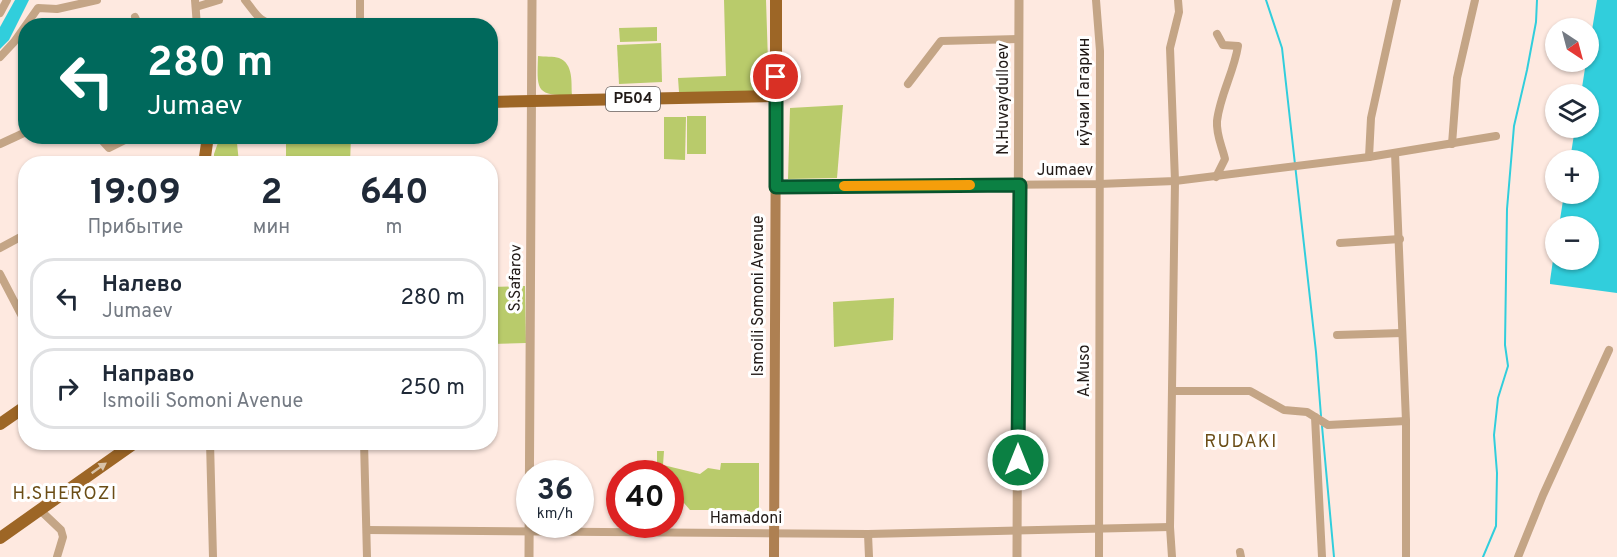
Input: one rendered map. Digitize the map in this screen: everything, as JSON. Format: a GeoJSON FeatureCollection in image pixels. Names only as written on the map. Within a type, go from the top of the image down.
{"type":"FeatureCollection","features":[{"type":"Feature","properties":{"kind":"main road","name":"Ismoili Somoni Avenue"},"geometry":{"type":"LineString","coordinates":[[774,557],[776,0]]}},
{"type":"Feature","properties":{"kind":"main road","name":"РБ04"},"geometry":{"type":"LineString","coordinates":[[498,102],[776,96]]}},
{"type":"Feature","properties":{"kind":"main road"},"geometry":{"type":"LineString","coordinates":[[0,424],[18,412]]}},
{"type":"Feature","properties":{"kind":"main road"},"geometry":{"type":"LineString","coordinates":[[0,538],[125,450]]}},
{"type":"Feature","properties":{"kind":"street"},"geometry":{"type":"LineString","coordinates":[[0,13],[7,0]]}},
{"type":"Feature","properties":{"kind":"street"},"geometry":{"type":"LineString","coordinates":[[29,18],[38,4],[57,9],[97,0]]}},
{"type":"Feature","properties":{"kind":"street"},"geometry":{"type":"LineString","coordinates":[[197,18],[196,3],[219,0]]}},
{"type":"Feature","properties":{"kind":"street"},"geometry":{"type":"LineString","coordinates":[[245,0],[258,18]]}},
{"type":"Feature","properties":{"kind":"street"},"geometry":{"type":"LineString","coordinates":[[360,0],[360,18]]}},
{"type":"Feature","properties":{"kind":"street","name":"S.Safarov"},"geometry":{"type":"LineString","coordinates":[[530,460],[532,0]]}},
{"type":"Feature","properties":{"kind":"street","name":"N.Huvaydulloev"},"geometry":{"type":"LineString","coordinates":[[1017,557],[1019,0]]}},
{"type":"Feature","properties":{"kind":"street","name":"кӯчаи Гагарин"},"geometry":{"type":"LineString","coordinates":[[1096,0],[1100,51],[1099,184]]}},
{"type":"Feature","properties":{"kind":"street"},"geometry":{"type":"LineString","coordinates":[[1172,557],[1170,526],[1175,181],[1170,48],[1179,12],[1178,0]]}},
{"type":"Feature","properties":{"kind":"street"},"geometry":{"type":"LineString","coordinates":[[1369,157],[1371,118],[1397,0]]}},
{"type":"Feature","properties":{"kind":"street"},"geometry":{"type":"LineString","coordinates":[[1452,144],[1457,78],[1475,0]]}},
{"type":"Feature","properties":{"kind":"street"},"geometry":{"type":"LineString","coordinates":[[1216,177],[1225,159],[1218,139],[1217,123],[1229,79],[1236,63],[1238,46],[1223,45],[1217,34]]}},
{"type":"Feature","properties":{"kind":"street"},"geometry":{"type":"LineString","coordinates":[[0,57],[18,36]]}},
{"type":"Feature","properties":{"kind":"street"},"geometry":{"type":"LineString","coordinates":[[908,84],[940,41],[1019,39]]}},
{"type":"Feature","properties":{"kind":"street"},"geometry":{"type":"LineString","coordinates":[[0,144],[18,136]]}},
{"type":"Feature","properties":{"kind":"street","name":"Jumaev"},"geometry":{"type":"LineString","coordinates":[[776,187],[1099,184],[1175,181],[1369,157],[1496,136]]}},
{"type":"Feature","properties":{"kind":"street"},"geometry":{"type":"LineString","coordinates":[[1395,153],[1406,422],[1406,557]]}},
{"type":"Feature","properties":{"kind":"street","name":"A.Muso"},"geometry":{"type":"LineString","coordinates":[[1099,184],[1099,557]]}},
{"type":"Feature","properties":{"kind":"street"},"geometry":{"type":"LineString","coordinates":[[0,248],[18,238]]}},
{"type":"Feature","properties":{"kind":"street"},"geometry":{"type":"LineString","coordinates":[[1340,243],[1400,239]]}},
{"type":"Feature","properties":{"kind":"street"},"geometry":{"type":"LineString","coordinates":[[0,274],[18,309]]}},
{"type":"Feature","properties":{"kind":"street"},"geometry":{"type":"LineString","coordinates":[[1337,335],[1402,333]]}},
{"type":"Feature","properties":{"kind":"street"},"geometry":{"type":"LineString","coordinates":[[1518,557],[1543,495],[1609,350]]}},
{"type":"Feature","properties":{"kind":"street"},"geometry":{"type":"LineString","coordinates":[[1172,391],[1250,391],[1284,410],[1307,412],[1328,425],[1406,422]]}},
{"type":"Feature","properties":{"kind":"street"},"geometry":{"type":"LineString","coordinates":[[1315,417],[1322,557]]}},
{"type":"Feature","properties":{"kind":"street"},"geometry":{"type":"LineString","coordinates":[[210,450],[213,557]]}},
{"type":"Feature","properties":{"kind":"street"},"geometry":{"type":"LineString","coordinates":[[364,450],[367,557]]}},
{"type":"Feature","properties":{"kind":"street"},"geometry":{"type":"LineString","coordinates":[[40,510],[61,530],[63,537],[57,557]]}},
{"type":"Feature","properties":{"kind":"street","name":"Hamadoni"},"geometry":{"type":"LineString","coordinates":[[594,532],[868,534],[1170,526]]}},
{"type":"Feature","properties":{"kind":"street","name":"Hamadoni"},"geometry":{"type":"LineString","coordinates":[[366,530],[516,532]]}},
{"type":"Feature","properties":{"kind":"street"},"geometry":{"type":"LineString","coordinates":[[868,534],[869,557]]}},
{"type":"Feature","properties":{"kind":"street","name":"S.Safarov"},"geometry":{"type":"LineString","coordinates":[[529,538],[529,557]]}},
{"type":"Feature","properties":{"kind":"green space"},"geometry":{"type":"Polygon","coordinates":[[[724,0],[766,0],[769,92],[679,92],[678,78],[726,76],[724,0]]]}},
{"type":"Feature","properties":{"kind":"green space"},"geometry":{"type":"Polygon","coordinates":[[[657,27],[657,41],[620,42],[619,28],[657,27]]]}},
{"type":"Feature","properties":{"kind":"green space"},"geometry":{"type":"Polygon","coordinates":[[[661,43],[662,82],[619,84],[617,45],[661,43]]]}},
{"type":"Feature","properties":{"kind":"green space"},"geometry":{"type":"Polygon","coordinates":[[[538,56],[557,57],[564,61],[571,74],[572,95],[551,94],[541,89],[538,77],[538,56]]]}},
{"type":"Feature","properties":{"kind":"green space"},"geometry":{"type":"Polygon","coordinates":[[[843,105],[837,178],[788,179],[790,108],[843,105]]]}},
{"type":"Feature","properties":{"kind":"green space"},"geometry":{"type":"Polygon","coordinates":[[[687,116],[706,116],[706,154],[687,154],[687,116]]]}},
{"type":"Feature","properties":{"kind":"green space"},"geometry":{"type":"Polygon","coordinates":[[[664,117],[686,117],[685,160],[664,159],[664,117]]]}},
{"type":"Feature","properties":{"kind":"green space"},"geometry":{"type":"Polygon","coordinates":[[[218,144],[237,144],[238,156],[214,156],[218,144]]]}},
{"type":"Feature","properties":{"kind":"green space"},"geometry":{"type":"Polygon","coordinates":[[[286,144],[351,144],[350,156],[286,156],[286,144]]]}},
{"type":"Feature","properties":{"kind":"green space"},"geometry":{"type":"Polygon","coordinates":[[[525,286],[526,343],[498,344],[498,287],[525,286]]]}},
{"type":"Feature","properties":{"kind":"green space"},"geometry":{"type":"Polygon","coordinates":[[[894,298],[893,340],[834,347],[833,302],[894,298]]]}},
{"type":"Feature","properties":{"kind":"green space"},"geometry":{"type":"Polygon","coordinates":[[[657,451],[664,451],[663,460],[657,460],[657,451]]]}},
{"type":"Feature","properties":{"kind":"green space"},"geometry":{"type":"Polygon","coordinates":[[[721,463],[759,463],[759,519],[747,519],[747,510],[690,510],[684,503],[684,470],[700,474],[708,468],[720,470],[721,463]]]}},
{"type":"Feature","properties":{"kind":"water"},"geometry":{"type":"Polygon","coordinates":[[[15,0],[29,0],[9,40],[0,49],[0,27],[15,0]]]}},
{"type":"Feature","properties":{"kind":"water"},"geometry":{"type":"Polygon","coordinates":[[[1597,0],[1617,0],[1617,293],[1550,284],[1552,270],[1599,270],[1599,216],[1561,216],[1562,204],[1599,204],[1599,150],[1572,150],[1573,138],[1599,138],[1599,84],[1583,84],[1584,72],[1599,72],[1599,18],[1594,18],[1597,0]]]}},
{"type":"Feature","properties":{"kind":"waterway"},"geometry":{"type":"LineString","coordinates":[[1266,0],[1282,48],[1321,416]]}},
{"type":"Feature","properties":{"kind":"waterway"},"geometry":{"type":"LineString","coordinates":[[1483,557],[1496,526],[1497,473],[1494,435],[1498,398],[1508,366],[1505,345],[1507,209],[1514,126],[1536,22],[1537,0]]}},
{"type":"Feature","properties":{"kind":"waterway"},"geometry":{"type":"LineString","coordinates":[[1322,426],[1334,557]]}},
{"type":"Feature","properties":{"kind":"slow traffic"},"geometry":{"type":"LineString","coordinates":[[844,186],[970,185]]}},
{"type":"Feature","properties":{"kind":"district","name":"RUDAKI"},"geometry":{"type":"Point","coordinates":[1241,442]}},
{"type":"Feature","properties":{"kind":"district","name":"H.SHEROZI"},"geometry":{"type":"Point","coordinates":[65,494]}},
{"type":"Feature","properties":{"kind":"route"},"geometry":{"type":"LineString","coordinates":[[776,77],[776,187],[1020,185],[1018,460]]}}]}
